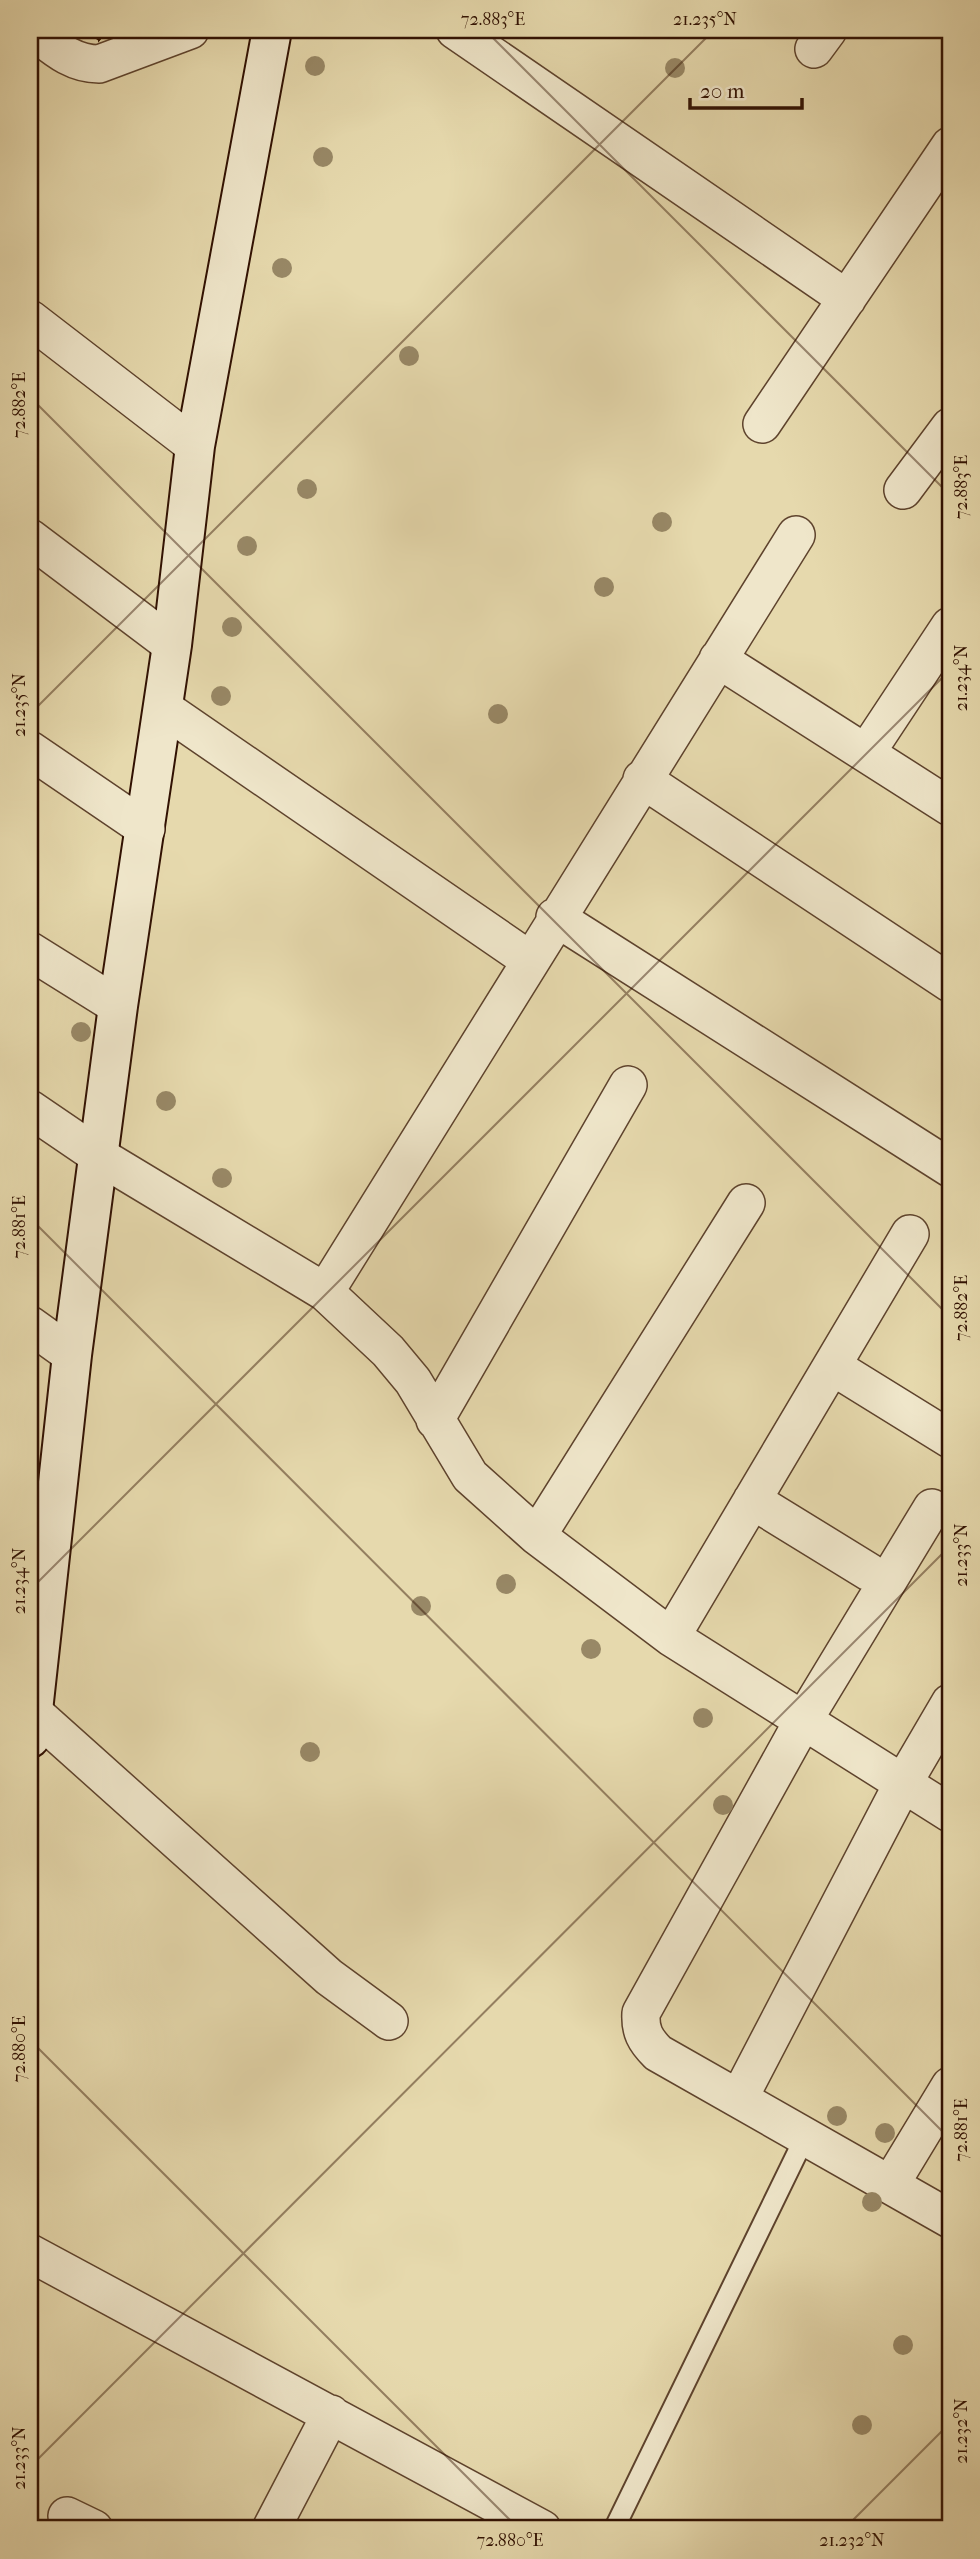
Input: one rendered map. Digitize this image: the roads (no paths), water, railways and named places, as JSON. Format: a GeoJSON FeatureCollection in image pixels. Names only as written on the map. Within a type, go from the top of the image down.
{"type":"FeatureCollection","features":[{"type":"Feature","properties":{"kind":"street"},"geometry":{"type":"LineString","coordinates":[[32,32],[83,64],[99,64],[190,30]]}},
{"type":"Feature","properties":{"kind":"street"},"geometry":{"type":"LineString","coordinates":[[272,30],[195,446],[172,645],[118,1006],[38,1591],[32,1725],[329,1977],[389,2021]]}},
{"type":"Feature","properties":{"kind":"street"},"geometry":{"type":"LineString","coordinates":[[455,30],[847,299]]}},
{"type":"Feature","properties":{"kind":"street"},"geometry":{"type":"LineString","coordinates":[[762,424],[950,146]]}},
{"type":"Feature","properties":{"kind":"street"},"geometry":{"type":"LineString","coordinates":[[30,319],[195,446]]}},
{"type":"Feature","properties":{"kind":"street"},"geometry":{"type":"LineString","coordinates":[[903,490],[950,427]]}},
{"type":"Feature","properties":{"kind":"street"},"geometry":{"type":"LineString","coordinates":[[325,1292],[531,961],[555,917],[796,535]]}},
{"type":"Feature","properties":{"kind":"street"},"geometry":{"type":"LineString","coordinates":[[30,538],[172,645]]}},
{"type":"Feature","properties":{"kind":"street"},"geometry":{"type":"LineString","coordinates":[[866,754],[950,626]]}},
{"type":"Feature","properties":{"kind":"street"},"geometry":{"type":"LineString","coordinates":[[718,659],[950,807]]}},
{"type":"Feature","properties":{"kind":"street"},"geometry":{"type":"LineString","coordinates":[[163,708],[531,961]]}},
{"type":"Feature","properties":{"kind":"street"},"geometry":{"type":"LineString","coordinates":[[30,750],[146,829]]}},
{"type":"Feature","properties":{"kind":"street"},"geometry":{"type":"LineString","coordinates":[[642,779],[950,983]]}},
{"type":"Feature","properties":{"kind":"street"},"geometry":{"type":"LineString","coordinates":[[555,917],[950,1168]]}},
{"type":"Feature","properties":{"kind":"street"},"geometry":{"type":"LineString","coordinates":[[30,951],[118,1006]]}},
{"type":"Feature","properties":{"kind":"street"},"geometry":{"type":"LineString","coordinates":[[435,1420],[628,1085]]}},
{"type":"Feature","properties":{"kind":"street"},"geometry":{"type":"LineString","coordinates":[[30,1109],[99,1156],[325,1292],[388,1351],[413,1381],[470,1476],[537,1536],[671,1637],[950,1813]]}},
{"type":"Feature","properties":{"kind":"street"},"geometry":{"type":"LineString","coordinates":[[537,1536],[747,1203]]}},
{"type":"Feature","properties":{"kind":"street"},"geometry":{"type":"LineString","coordinates":[[671,1637],[910,1234]]}},
{"type":"Feature","properties":{"kind":"street"},"geometry":{"type":"LineString","coordinates":[[30,1325],[72,1355]]}},
{"type":"Feature","properties":{"kind":"street"},"geometry":{"type":"LineString","coordinates":[[832,1366],[950,1439]]}},
{"type":"Feature","properties":{"kind":"street"},"geometry":{"type":"LineString","coordinates":[[752,1500],[869,1572]]}},
{"type":"Feature","properties":{"kind":"street"},"geometry":{"type":"LineString","coordinates":[[932,1508],[803,1721],[641,2012],[640,2027],[646,2041],[659,2053],[950,2219]]}},
{"type":"Feature","properties":{"kind":"street"},"geometry":{"type":"LineString","coordinates":[[739,2098],[902,1785],[950,1703]]}},
{"type":"Feature","properties":{"kind":"street"},"geometry":{"type":"LineString","coordinates":[[890,2185],[950,2086]]}},
{"type":"Feature","properties":{"kind":"street"},"geometry":{"type":"LineString","coordinates":[[30,2253],[542,2529]]}},
{"type":"Feature","properties":{"kind":"street"},"geometry":{"type":"LineString","coordinates":[[271,2529],[331,2414]]}},
{"type":"Feature","properties":{"kind":"lane"},"geometry":{"type":"LineString","coordinates":[[614,2529],[805,2137]]}}]}
